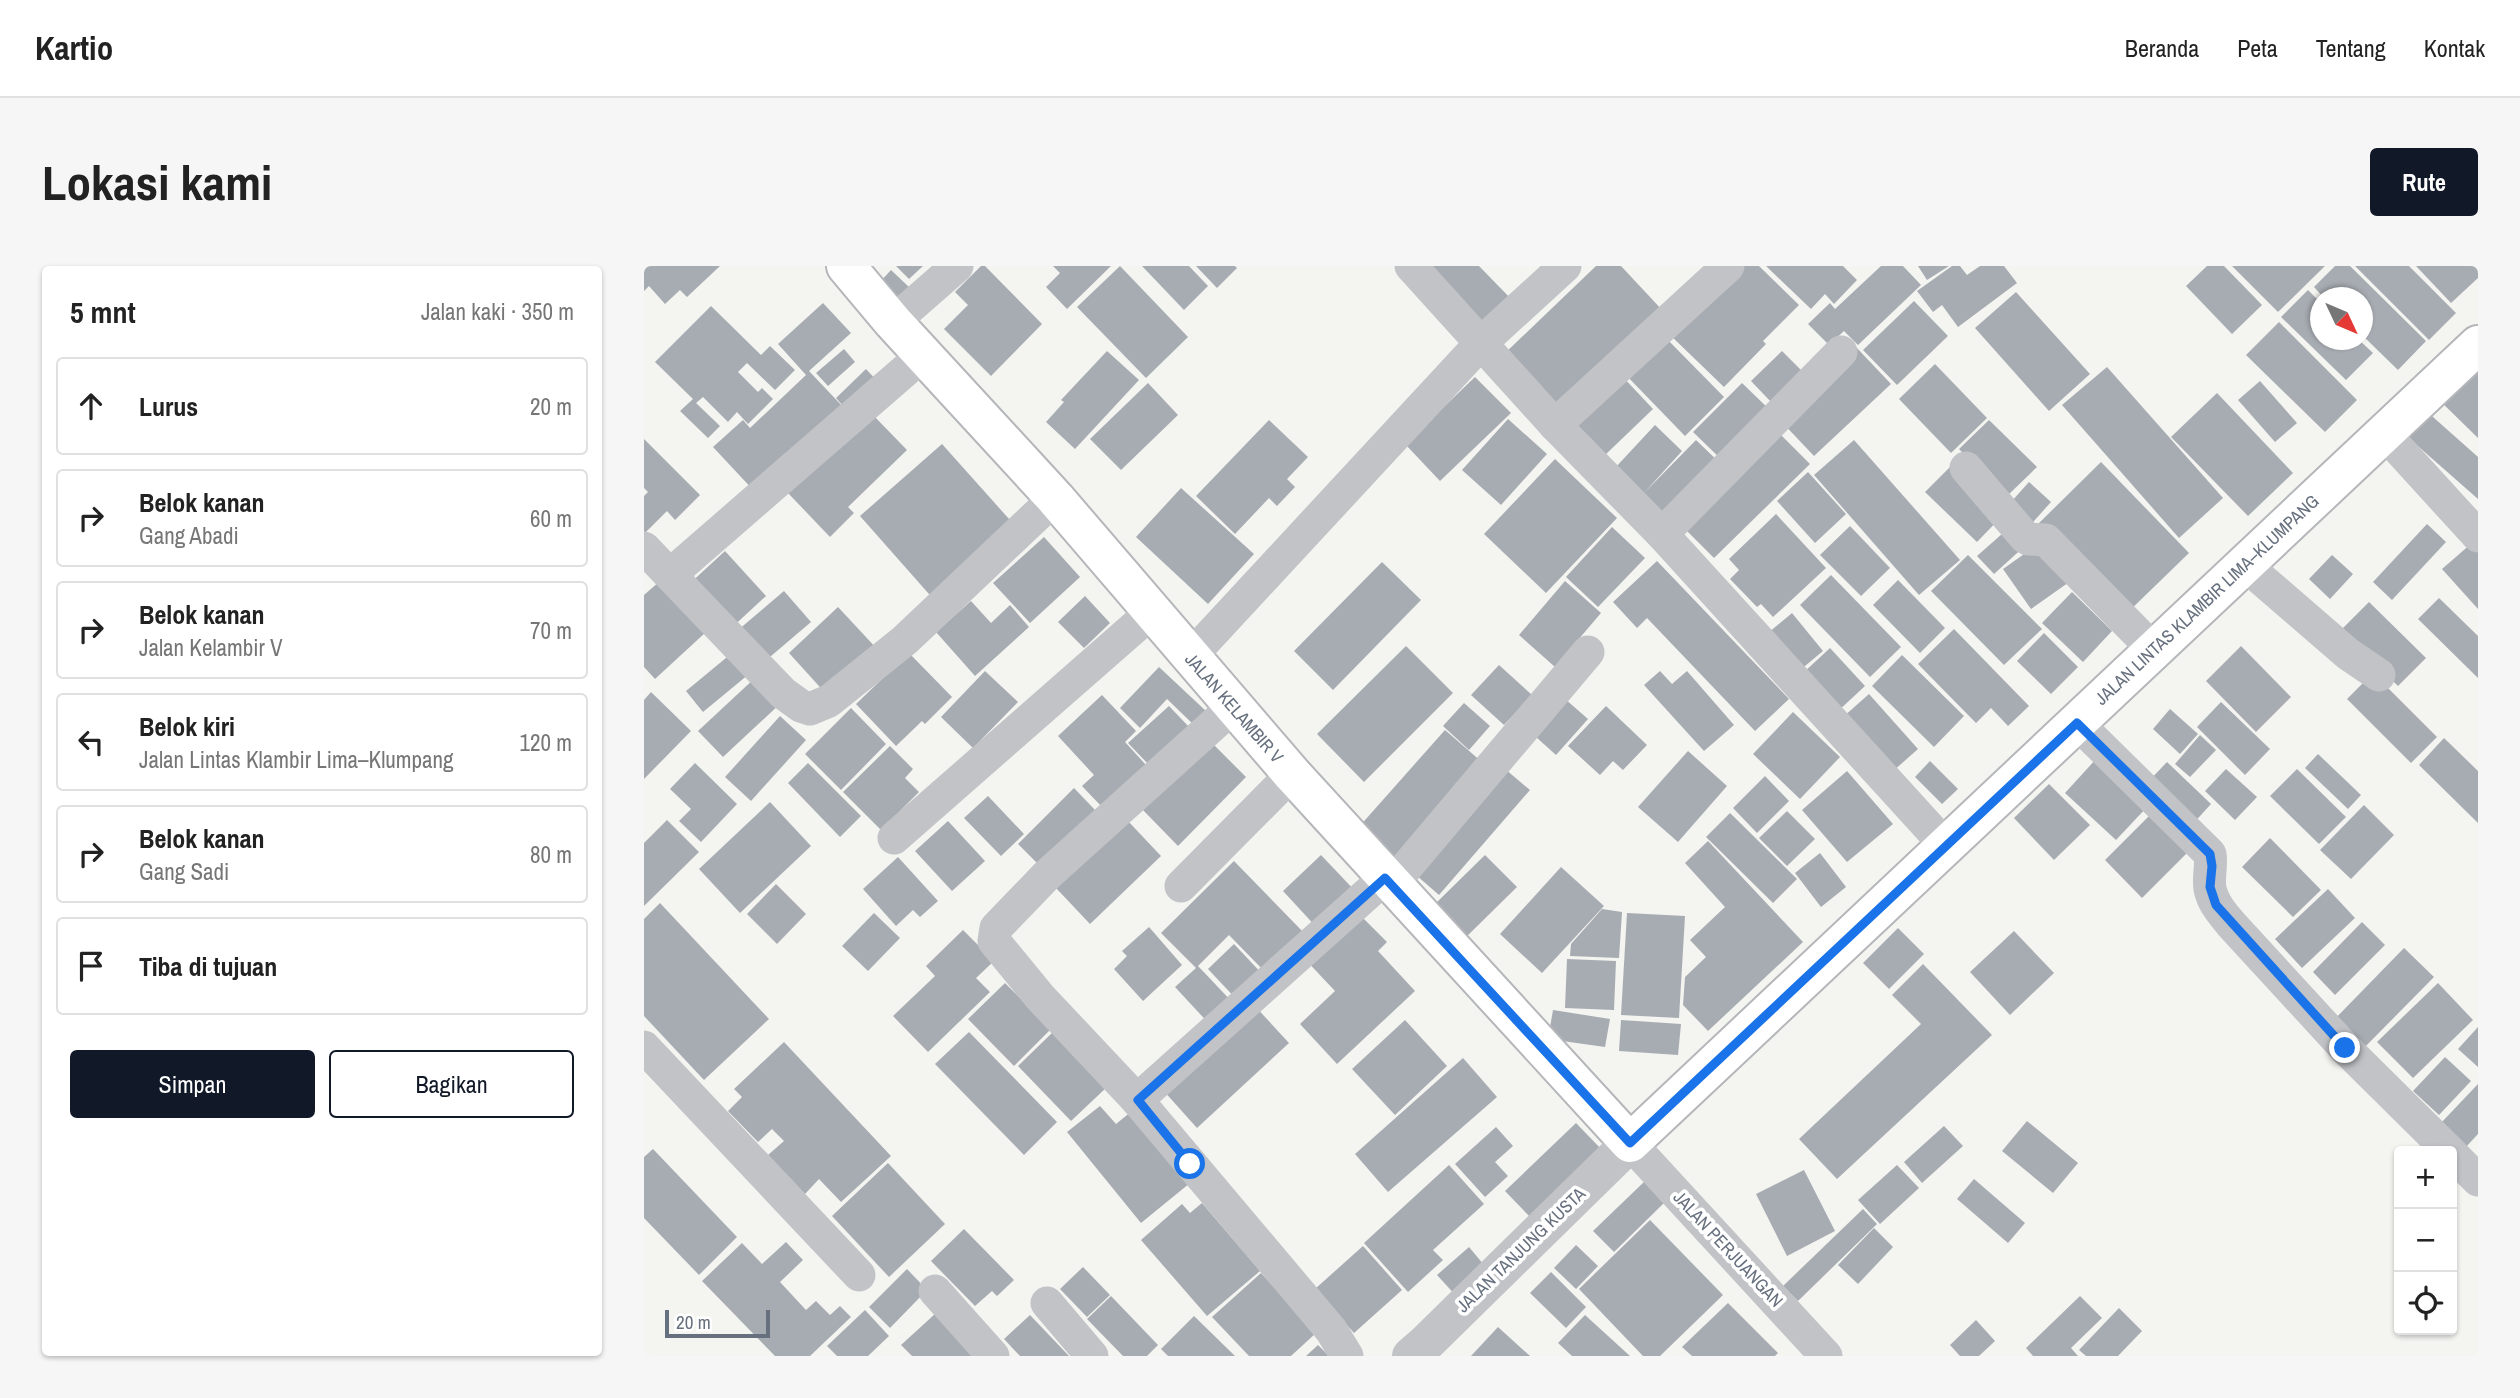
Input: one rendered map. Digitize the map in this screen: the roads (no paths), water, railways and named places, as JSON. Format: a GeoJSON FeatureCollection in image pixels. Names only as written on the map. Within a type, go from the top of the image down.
{"type":"FeatureCollection","features":[{"type":"Feature","properties":{"kind":"main road","name":"JALAN KELAMBIR V"},"geometry":{"type":"LineString","coordinates":[[846,266],[893,322],[1055,498],[1292,774],[1630,1143]]}},
{"type":"Feature","properties":{"kind":"main road","name":"JALAN LINTAS KLAMBIR LIMA–KLUMPANG"},"geometry":{"type":"LineString","coordinates":[[1630,1143],[2478,345]]}},
{"type":"Feature","properties":{"kind":"street"},"geometry":{"type":"LineString","coordinates":[[893,322],[957,266]]}},
{"type":"Feature","properties":{"kind":"street"},"geometry":{"type":"LineString","coordinates":[[1411,266],[1482,341],[1555,425],[1662,534],[1946,846]]}},
{"type":"Feature","properties":{"kind":"street"},"geometry":{"type":"LineString","coordinates":[[1190,657],[1482,341],[1565,266]]}},
{"type":"Feature","properties":{"kind":"street"},"geometry":{"type":"LineString","coordinates":[[1555,425],[1728,266]]}},
{"type":"Feature","properties":{"kind":"street"},"geometry":{"type":"LineString","coordinates":[[1662,534],[1841,352]]}},
{"type":"Feature","properties":{"kind":"street"},"geometry":{"type":"LineString","coordinates":[[671,574],[923,355]]}},
{"type":"Feature","properties":{"kind":"street"},"geometry":{"type":"LineString","coordinates":[[2384,433],[2478,536]]}},
{"type":"Feature","properties":{"kind":"street"},"geometry":{"type":"LineString","coordinates":[[1966,468],[2025,537],[2046,540],[2154,650]]}},
{"type":"Feature","properties":{"kind":"street"},"geometry":{"type":"LineString","coordinates":[[644,548],[783,693],[810,709],[829,701],[905,640],[1055,498]]}},
{"type":"Feature","properties":{"kind":"street"},"geometry":{"type":"LineString","coordinates":[[2245,565],[2348,654],[2379,676]]}},
{"type":"Feature","properties":{"kind":"street"},"geometry":{"type":"LineString","coordinates":[[894,838],[1153,611]]}},
{"type":"Feature","properties":{"kind":"street"},"geometry":{"type":"LineString","coordinates":[[1138,1100],[1389,881],[1588,652]]}},
{"type":"Feature","properties":{"kind":"street"},"geometry":{"type":"LineString","coordinates":[[1233,707],[1047,875],[996,928],[994,941],[1040,997],[1138,1100],[1331,1330],[1347,1356]]}},
{"type":"Feature","properties":{"kind":"street"},"geometry":{"type":"LineString","coordinates":[[2077,723],[2210,854],[2210,887],[2216,905],[2231,924],[2345,1048],[2443,1146]]}},
{"type":"Feature","properties":{"kind":"street"},"geometry":{"type":"LineString","coordinates":[[1181,886],[1292,774]]}},
{"type":"Feature","properties":{"kind":"street"},"geometry":{"type":"LineString","coordinates":[[644,1047],[859,1275]]}},
{"type":"Feature","properties":{"kind":"street","name":"JALAN TANJUNG KUSTA"},"geometry":{"type":"LineString","coordinates":[[1411,1356],[1630,1143]]}},
{"type":"Feature","properties":{"kind":"street","name":"JALAN PERJUANGAN"},"geometry":{"type":"LineString","coordinates":[[1630,1143],[1826,1356]]}},
{"type":"Feature","properties":{"kind":"street"},"geometry":{"type":"LineString","coordinates":[[2457,1160],[2478,1180]]}},
{"type":"Feature","properties":{"kind":"street"},"geometry":{"type":"LineString","coordinates":[[935,1291],[993,1356]]}},
{"type":"Feature","properties":{"kind":"street"},"geometry":{"type":"LineString","coordinates":[[1046,1303],[1092,1356]]}}]}
